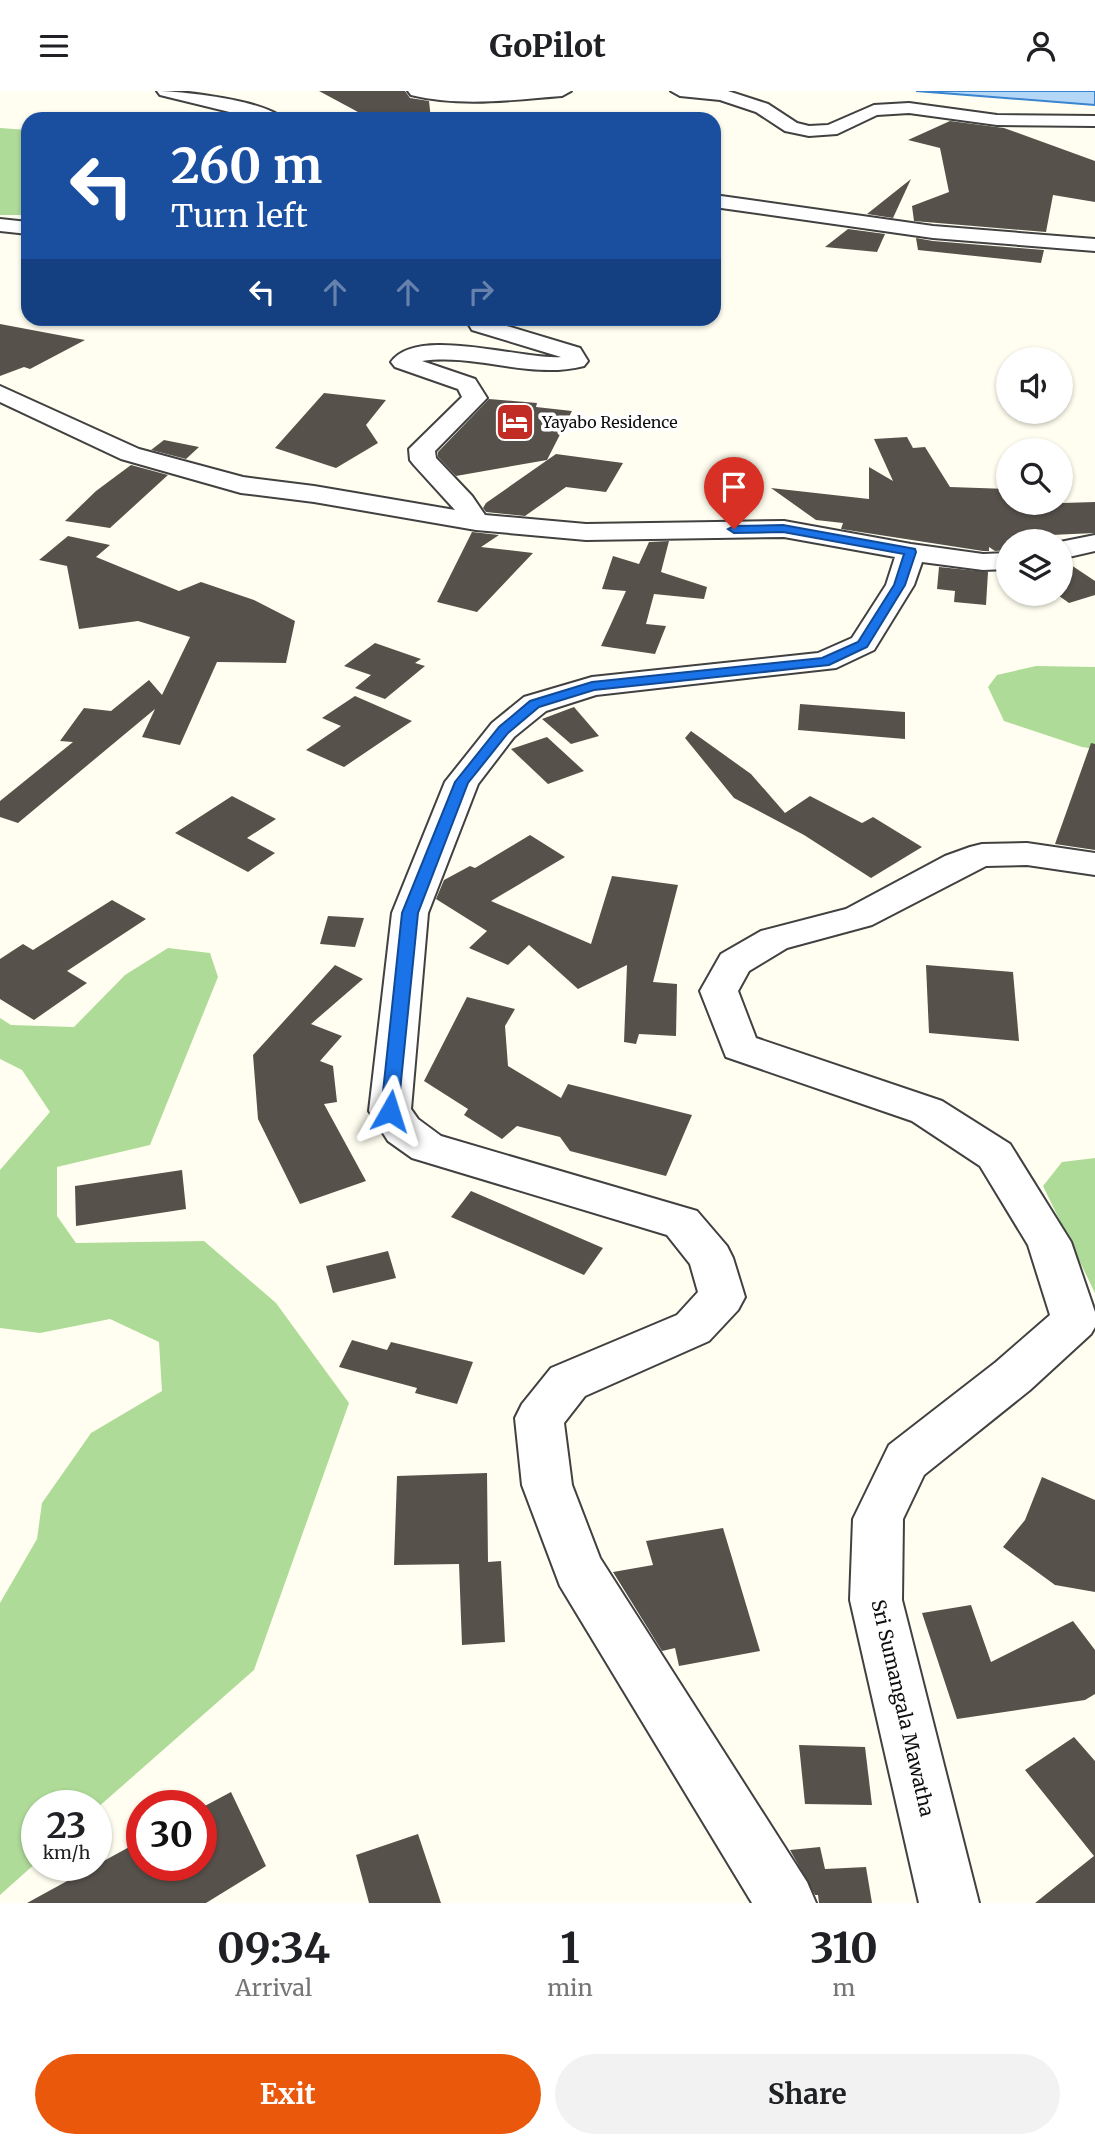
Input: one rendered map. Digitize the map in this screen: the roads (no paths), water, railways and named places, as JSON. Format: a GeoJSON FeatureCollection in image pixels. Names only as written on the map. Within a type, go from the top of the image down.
{"type":"FeatureCollection","features":[{"type":"Feature","properties":{"kind":"street"},"geometry":{"type":"LineString","coordinates":[[166,91],[256,112]]}},
{"type":"Feature","properties":{"kind":"street"},"geometry":{"type":"LineString","coordinates":[[417,91],[438,97],[465,98],[562,91]]}},
{"type":"Feature","properties":{"kind":"street"},"geometry":{"type":"LineString","coordinates":[[680,91],[722,95],[762,108],[791,127],[809,131],[831,130],[874,110],[909,108],[997,120],[1095,121]]}},
{"type":"Feature","properties":{"kind":"street"},"geometry":{"type":"LineString","coordinates":[[721,202],[933,232],[1095,245]]}},
{"type":"Feature","properties":{"kind":"street"},"geometry":{"type":"LineString","coordinates":[[0,225],[21,227]]}},
{"type":"Feature","properties":{"kind":"street"},"geometry":{"type":"LineString","coordinates":[[476,522],[463,502],[423,460],[422,449],[475,398],[467,384],[403,362],[408,357],[432,353],[489,356],[564,367],[576,361],[572,353],[483,326]]}},
{"type":"Feature","properties":{"kind":"street"},"geometry":{"type":"LineString","coordinates":[[0,393],[130,454],[241,485],[314,494],[476,522],[586,532],[783,529],[911,552],[996,561]]}},
{"type":"Feature","properties":{"kind":"street"},"geometry":{"type":"LineString","coordinates":[[1073,548],[1095,543]]}},
{"type":"Feature","properties":{"kind":"street"},"geometry":{"type":"LineString","coordinates":[[786,1903],[651,1691],[578,1569],[547,1485],[539,1417],[568,1382],[693,1328],[722,1297],[711,1258],[682,1223],[427,1147],[403,1130],[390,1111],[410,913],[462,782],[503,730],[535,704],[592,686],[825,662],[863,644],[900,585],[911,552]]}},
{"type":"Feature","properties":{"kind":"street","name":"Sri Sumangala Mawatha"},"geometry":{"type":"LineString","coordinates":[[949,1903],[876,1600],[878,1520],[906,1460],[1013,1376],[1074,1321],[1049,1242],[995,1155],[927,1111],[740,1047],[719,991],[734,963],[774,939],[859,917],[982,855],[1027,854],[1095,864]]}},
{"type":"Feature","properties":{"kind":"water"},"geometry":{"type":"Polygon","coordinates":[[[916,91],[1095,91],[1095,105],[916,91]]]}},
{"type":"Feature","properties":{"kind":"place","name":"Yayabo Residence"},"geometry":{"type":"Point","coordinates":[515,422]}}]}
